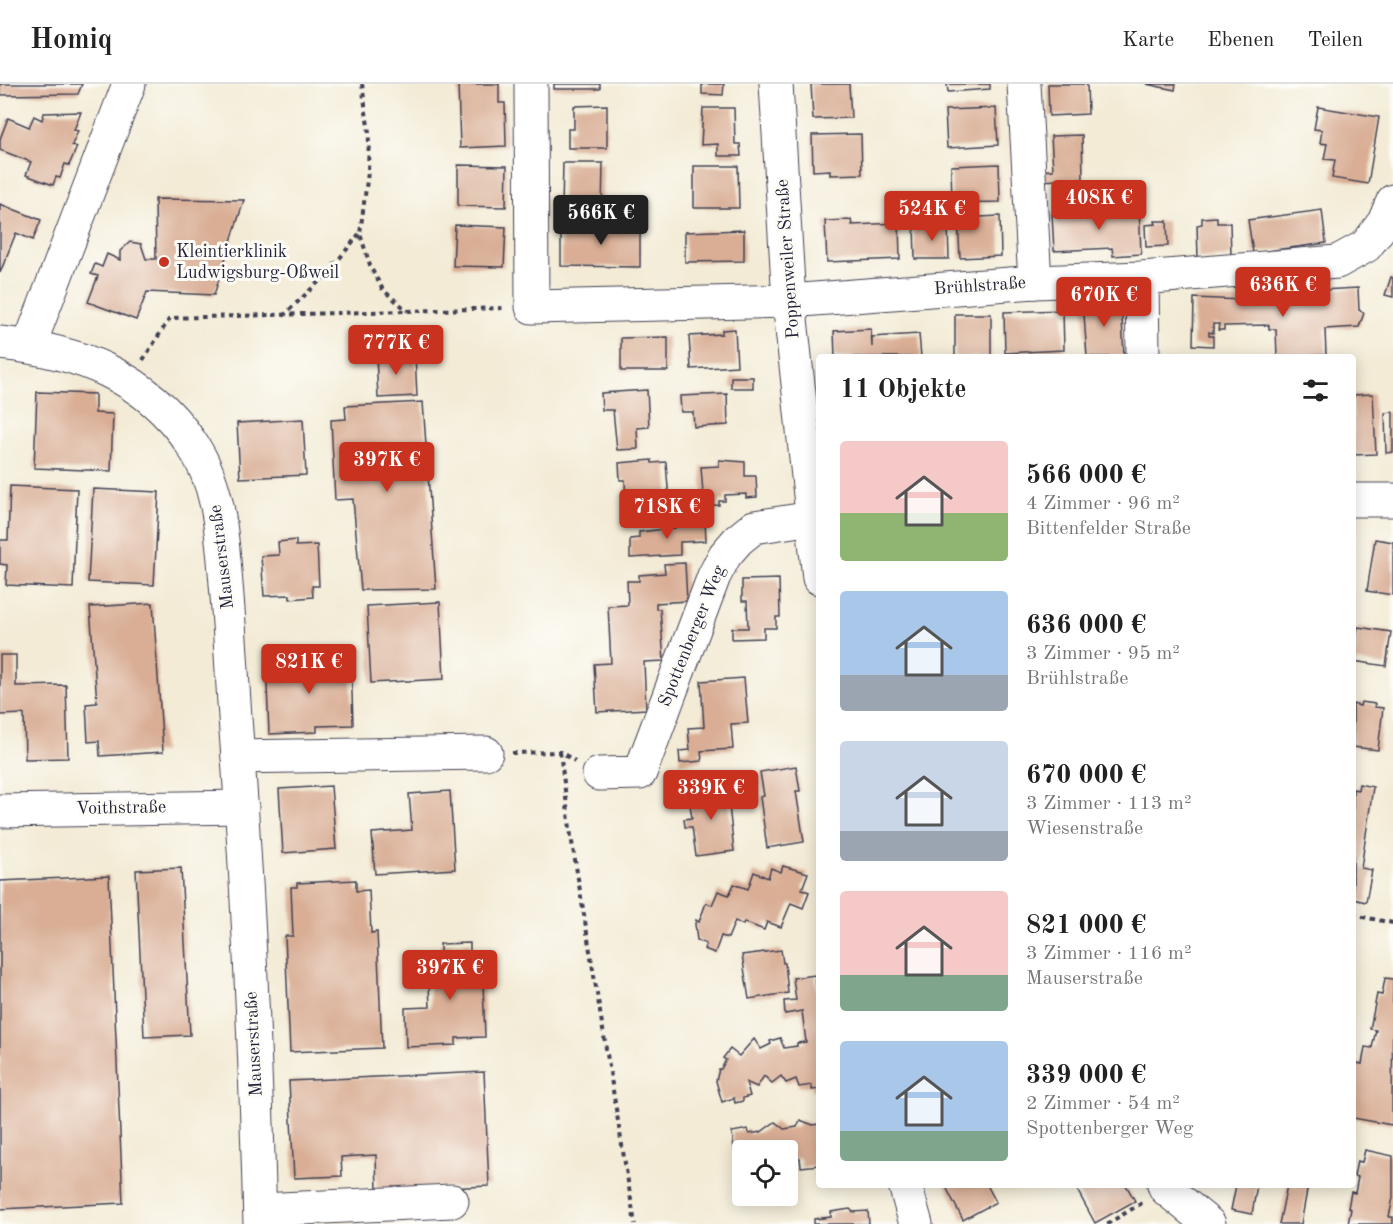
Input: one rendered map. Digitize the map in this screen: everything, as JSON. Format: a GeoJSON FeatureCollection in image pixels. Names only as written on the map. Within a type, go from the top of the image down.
{"type":"FeatureCollection","features":[{"type":"Feature","properties":{"kind":"street"},"geometry":{"type":"LineString","coordinates":[[14,345],[129,84]]}},
{"type":"Feature","properties":{"kind":"street"},"geometry":{"type":"LineString","coordinates":[[531,84],[532,307]]}},
{"type":"Feature","properties":{"kind":"street","name":"Poppenweiler Straße"},"geometry":{"type":"LineString","coordinates":[[776,84],[789,300],[816,517]]}},
{"type":"Feature","properties":{"kind":"street"},"geometry":{"type":"LineString","coordinates":[[1024,84],[1035,282]]}},
{"type":"Feature","properties":{"kind":"street","name":"Brühlstraße"},"geometry":{"type":"LineString","coordinates":[[532,307],[789,300],[1035,282],[1142,278],[1336,262],[1366,246],[1384,222],[1393,201]]}},
{"type":"Feature","properties":{"kind":"street"},"geometry":{"type":"LineString","coordinates":[[1142,278],[1143,354]]}},
{"type":"Feature","properties":{"kind":"street","name":"Mauserstraße"},"geometry":{"type":"LineString","coordinates":[[14,345],[65,353],[129,381],[153,399],[192,444],[213,487],[221,528],[242,807],[256,1062],[260,1217]]}},
{"type":"Feature","properties":{"kind":"street"},"geometry":{"type":"LineString","coordinates":[[1356,500],[1393,500]]}},
{"type":"Feature","properties":{"kind":"street","name":"Spottenberger Weg"},"geometry":{"type":"LineString","coordinates":[[599,774],[640,773],[714,576],[725,555],[754,527],[816,517]]}},
{"type":"Feature","properties":{"kind":"street"},"geometry":{"type":"LineString","coordinates":[[238,757],[486,753]]}},
{"type":"Feature","properties":{"kind":"street","name":"Voithstraße"},"geometry":{"type":"LineString","coordinates":[[0,811],[242,807]]}},
{"type":"Feature","properties":{"kind":"street"},"geometry":{"type":"LineString","coordinates":[[906,1188],[916,1224]]}},
{"type":"Feature","properties":{"kind":"street"},"geometry":{"type":"LineString","coordinates":[[1166,1188],[1209,1224]]}},
{"type":"Feature","properties":{"kind":"street"},"geometry":{"type":"LineString","coordinates":[[260,1217],[452,1201]]}},
{"type":"Feature","properties":{"kind":"path"},"geometry":{"type":"LineString","coordinates":[[362,84],[369,133],[368,172],[360,234],[371,268],[383,290],[408,311]]}},
{"type":"Feature","properties":{"kind":"path"},"geometry":{"type":"LineString","coordinates":[[283,316],[328,273],[360,234]]}},
{"type":"Feature","properties":{"kind":"path"},"geometry":{"type":"LineString","coordinates":[[129,381],[170,318],[532,307]]}},
{"type":"Feature","properties":{"kind":"path"},"geometry":{"type":"LineString","coordinates":[[486,753],[560,752],[599,774]]}},
{"type":"Feature","properties":{"kind":"path"},"geometry":{"type":"LineString","coordinates":[[560,752],[571,836],[635,1224]]}},
{"type":"Feature","properties":{"kind":"path"},"geometry":{"type":"LineString","coordinates":[[1356,916],[1393,922]]}},
{"type":"Feature","properties":{"kind":"path"},"geometry":{"type":"LineString","coordinates":[[1107,1224],[1163,1188]]}},
{"type":"Feature","properties":{"kind":"building"},"geometry":{"type":"Polygon","coordinates":[[[0,84],[82,84],[78,94],[0,95],[0,84]]]}},
{"type":"Feature","properties":{"kind":"building"},"geometry":{"type":"Polygon","coordinates":[[[458,84],[499,84],[499,103],[505,103],[506,146],[460,148],[458,84]]]}},
{"type":"Feature","properties":{"kind":"building"},"geometry":{"type":"Polygon","coordinates":[[[554,84],[600,84],[600,89],[554,89],[554,84]]]}},
{"type":"Feature","properties":{"kind":"building"},"geometry":{"type":"Polygon","coordinates":[[[702,84],[724,84],[723,95],[702,94],[702,84]]]}},
{"type":"Feature","properties":{"kind":"building"},"geometry":{"type":"Polygon","coordinates":[[[811,84],[849,84],[851,118],[813,119],[811,84]]]}},
{"type":"Feature","properties":{"kind":"building"},"geometry":{"type":"Polygon","coordinates":[[[947,84],[990,84],[990,89],[948,92],[947,84]]]}},
{"type":"Feature","properties":{"kind":"building"},"geometry":{"type":"Polygon","coordinates":[[[1048,84],[1087,84],[1088,114],[1049,116],[1048,84]]]}},
{"type":"Feature","properties":{"kind":"building"},"geometry":{"type":"Polygon","coordinates":[[[1146,84],[1176,84],[1175,90],[1146,84]]]}},
{"type":"Feature","properties":{"kind":"building"},"geometry":{"type":"Polygon","coordinates":[[[607,105],[607,148],[568,148],[568,129],[574,129],[574,106],[607,105]]]}},
{"type":"Feature","properties":{"kind":"building"},"geometry":{"type":"Polygon","coordinates":[[[1318,107],[1379,117],[1368,184],[1332,178],[1335,160],[1324,159],[1327,144],[1320,143],[1322,130],[1314,129],[1318,107]]]}},
{"type":"Feature","properties":{"kind":"building"},"geometry":{"type":"Polygon","coordinates":[[[703,108],[734,108],[735,144],[740,144],[741,156],[718,156],[718,144],[701,145],[703,108]]]}},
{"type":"Feature","properties":{"kind":"building"},"geometry":{"type":"Polygon","coordinates":[[[996,108],[998,145],[947,148],[945,110],[996,108]]]}},
{"type":"Feature","properties":{"kind":"building"},"geometry":{"type":"Polygon","coordinates":[[[81,112],[74,130],[78,131],[72,145],[77,147],[69,165],[65,164],[60,178],[56,177],[53,185],[26,175],[31,162],[0,150],[0,139],[8,118],[29,127],[34,116],[42,120],[44,113],[81,112]]]}},
{"type":"Feature","properties":{"kind":"building"},"geometry":{"type":"Polygon","coordinates":[[[861,134],[862,174],[830,175],[830,170],[813,171],[812,135],[861,134]]]}},
{"type":"Feature","properties":{"kind":"building"},"geometry":{"type":"Polygon","coordinates":[[[1082,135],[1083,179],[1038,181],[1037,171],[1053,170],[1051,136],[1082,135]]]}},
{"type":"Feature","properties":{"kind":"building"},"geometry":{"type":"Polygon","coordinates":[[[563,163],[603,163],[602,209],[562,209],[563,163]]]}},
{"type":"Feature","properties":{"kind":"building"},"geometry":{"type":"Polygon","coordinates":[[[999,164],[1000,202],[952,203],[951,166],[999,164]]]}},
{"type":"Feature","properties":{"kind":"building"},"geometry":{"type":"Polygon","coordinates":[[[458,165],[507,166],[506,207],[458,206],[458,165]]]}},
{"type":"Feature","properties":{"kind":"building"},"geometry":{"type":"Polygon","coordinates":[[[694,166],[738,166],[739,208],[694,208],[694,166]]]}},
{"type":"Feature","properties":{"kind":"building","name":"Kleintierklinik Ludwigsburg-Oßweil"},"geometry":{"type":"Polygon","coordinates":[[[155,199],[244,200],[214,295],[147,292],[136,320],[88,302],[98,276],[91,274],[95,264],[102,267],[107,254],[120,260],[120,251],[130,242],[141,244],[146,259],[156,259],[155,199]]]}},
{"type":"Feature","properties":{"kind":"building"},"geometry":{"type":"Polygon","coordinates":[[[0,204],[41,220],[33,240],[16,233],[0,273],[0,204]]]}},
{"type":"Feature","properties":{"kind":"building"},"geometry":{"type":"Polygon","coordinates":[[[1139,204],[1141,254],[1113,256],[1112,248],[1054,251],[1052,214],[1117,211],[1116,205],[1139,204]]]}},
{"type":"Feature","properties":{"kind":"building"},"geometry":{"type":"Polygon","coordinates":[[[1322,210],[1326,243],[1253,253],[1248,220],[1322,210]]]}},
{"type":"Feature","properties":{"kind":"building"},"geometry":{"type":"Polygon","coordinates":[[[1000,216],[1001,256],[960,258],[958,218],[1000,216]]]}},
{"type":"Feature","properties":{"kind":"building"},"geometry":{"type":"Polygon","coordinates":[[[1217,217],[1217,223],[1230,223],[1231,256],[1198,258],[1197,225],[1202,224],[1202,218],[1217,217]]]}},
{"type":"Feature","properties":{"kind":"building"},"geometry":{"type":"Polygon","coordinates":[[[851,220],[852,225],[899,223],[900,259],[827,262],[825,221],[851,220]]]}},
{"type":"Feature","properties":{"kind":"building"},"geometry":{"type":"Polygon","coordinates":[[[1155,221],[1167,221],[1168,246],[1146,247],[1145,225],[1156,224],[1155,221]]]}},
{"type":"Feature","properties":{"kind":"building"},"geometry":{"type":"Polygon","coordinates":[[[948,224],[949,259],[915,259],[914,225],[948,224]]]}},
{"type":"Feature","properties":{"kind":"building"},"geometry":{"type":"Polygon","coordinates":[[[455,225],[506,227],[504,267],[453,266],[455,225]]]}},
{"type":"Feature","properties":{"kind":"building"},"geometry":{"type":"Polygon","coordinates":[[[561,226],[640,227],[640,267],[561,266],[561,226]]]}},
{"type":"Feature","properties":{"kind":"building"},"geometry":{"type":"Polygon","coordinates":[[[744,230],[744,261],[685,262],[685,232],[744,230]]]}},
{"type":"Feature","properties":{"kind":"building"},"geometry":{"type":"Polygon","coordinates":[[[1391,277],[1393,278],[1393,297],[1385,295],[1391,277]]]}},
{"type":"Feature","properties":{"kind":"building"},"geometry":{"type":"Polygon","coordinates":[[[1358,288],[1359,310],[1364,313],[1359,327],[1325,329],[1326,354],[1277,354],[1276,329],[1269,329],[1269,325],[1224,326],[1224,330],[1218,330],[1219,324],[1213,324],[1213,333],[1209,332],[1209,336],[1213,336],[1213,346],[1193,345],[1194,298],[1244,300],[1285,298],[1285,292],[1358,288]]]}},
{"type":"Feature","properties":{"kind":"building"},"geometry":{"type":"Polygon","coordinates":[[[1121,298],[1124,354],[1087,354],[1083,300],[1121,298]]]}},
{"type":"Feature","properties":{"kind":"building"},"geometry":{"type":"Polygon","coordinates":[[[1063,310],[1064,350],[1005,353],[1004,312],[1063,310]]]}},
{"type":"Feature","properties":{"kind":"building"},"geometry":{"type":"Polygon","coordinates":[[[955,314],[991,314],[991,354],[955,354],[955,314]]]}},
{"type":"Feature","properties":{"kind":"building"},"geometry":{"type":"Polygon","coordinates":[[[735,329],[737,366],[691,369],[689,336],[722,334],[722,330],[735,329]]]}},
{"type":"Feature","properties":{"kind":"building"},"geometry":{"type":"Polygon","coordinates":[[[871,329],[872,347],[872,337],[919,334],[921,354],[835,354],[834,331],[871,329]]]}},
{"type":"Feature","properties":{"kind":"building"},"geometry":{"type":"Polygon","coordinates":[[[668,337],[668,371],[621,371],[621,338],[668,337]]]}},
{"type":"Feature","properties":{"kind":"building"},"geometry":{"type":"Polygon","coordinates":[[[415,354],[417,396],[378,398],[376,355],[415,354]]]}},
{"type":"Feature","properties":{"kind":"building"},"geometry":{"type":"Polygon","coordinates":[[[731,377],[753,377],[753,388],[731,388],[731,377]]]}},
{"type":"Feature","properties":{"kind":"building"},"geometry":{"type":"Polygon","coordinates":[[[647,390],[649,427],[637,428],[638,449],[617,450],[613,410],[602,410],[601,393],[647,390]]]}},
{"type":"Feature","properties":{"kind":"building"},"geometry":{"type":"Polygon","coordinates":[[[37,392],[95,394],[95,413],[113,414],[111,471],[34,468],[37,392]]]}},
{"type":"Feature","properties":{"kind":"building"},"geometry":{"type":"Polygon","coordinates":[[[727,394],[728,425],[694,427],[693,412],[681,412],[680,396],[727,394]]]}},
{"type":"Feature","properties":{"kind":"building"},"geometry":{"type":"Polygon","coordinates":[[[1373,394],[1376,454],[1356,455],[1356,395],[1373,394]]]}},
{"type":"Feature","properties":{"kind":"building"},"geometry":{"type":"Polygon","coordinates":[[[423,402],[436,589],[361,590],[353,499],[335,500],[331,420],[346,419],[345,406],[423,402]]]}},
{"type":"Feature","properties":{"kind":"building"},"geometry":{"type":"Polygon","coordinates":[[[1393,412],[1393,452],[1386,453],[1385,413],[1393,412]]]}},
{"type":"Feature","properties":{"kind":"building"},"geometry":{"type":"Polygon","coordinates":[[[303,419],[306,475],[240,478],[237,423],[303,419]]]}},
{"type":"Feature","properties":{"kind":"building"},"geometry":{"type":"Polygon","coordinates":[[[652,460],[652,463],[666,462],[669,501],[659,502],[660,522],[639,523],[638,504],[626,504],[625,480],[620,480],[619,463],[652,460]]]}},
{"type":"Feature","properties":{"kind":"building"},"geometry":{"type":"Polygon","coordinates":[[[719,460],[745,462],[745,476],[756,476],[757,497],[746,498],[746,494],[725,495],[725,501],[719,501],[719,505],[704,506],[701,467],[719,466],[719,460]]]}},
{"type":"Feature","properties":{"kind":"building"},"geometry":{"type":"Polygon","coordinates":[[[10,486],[77,489],[73,588],[6,585],[7,565],[0,564],[0,540],[8,540],[10,486]]]}},
{"type":"Feature","properties":{"kind":"building"},"geometry":{"type":"Polygon","coordinates":[[[93,489],[159,492],[154,585],[88,582],[93,489]]]}},
{"type":"Feature","properties":{"kind":"building"},"geometry":{"type":"Polygon","coordinates":[[[705,520],[706,541],[680,542],[680,555],[630,558],[630,539],[639,538],[639,532],[675,528],[675,521],[705,520]]]}},
{"type":"Feature","properties":{"kind":"building"},"geometry":{"type":"Polygon","coordinates":[[[1375,539],[1393,542],[1393,595],[1367,591],[1375,539]]]}},
{"type":"Feature","properties":{"kind":"building"},"geometry":{"type":"Polygon","coordinates":[[[296,540],[296,546],[317,545],[319,586],[312,586],[313,597],[290,599],[290,595],[264,596],[261,556],[279,555],[278,542],[296,540]]]}},
{"type":"Feature","properties":{"kind":"building"},"geometry":{"type":"Polygon","coordinates":[[[685,563],[687,601],[656,603],[656,609],[660,609],[664,661],[644,662],[646,709],[597,712],[594,664],[611,663],[608,606],[628,605],[627,581],[639,581],[639,575],[665,573],[664,564],[685,563]]]}},
{"type":"Feature","properties":{"kind":"building"},"geometry":{"type":"Polygon","coordinates":[[[779,579],[780,617],[776,617],[776,628],[764,628],[764,638],[732,639],[732,628],[748,628],[747,601],[742,601],[742,580],[779,579]]]}},
{"type":"Feature","properties":{"kind":"building"},"geometry":{"type":"Polygon","coordinates":[[[440,602],[444,679],[371,683],[367,606],[440,602]]]}},
{"type":"Feature","properties":{"kind":"building"},"geometry":{"type":"Polygon","coordinates":[[[153,603],[163,752],[100,756],[99,741],[88,742],[86,704],[97,703],[90,607],[153,603]]]}},
{"type":"Feature","properties":{"kind":"building"},"geometry":{"type":"Polygon","coordinates":[[[1358,627],[1391,632],[1386,666],[1356,661],[1358,627]]]}},
{"type":"Feature","properties":{"kind":"building"},"geometry":{"type":"Polygon","coordinates":[[[0,655],[16,655],[16,686],[66,685],[68,758],[25,759],[24,714],[0,715],[0,655]]]}},
{"type":"Feature","properties":{"kind":"building"},"geometry":{"type":"Polygon","coordinates":[[[351,659],[353,725],[317,726],[317,732],[269,734],[266,662],[351,659]]]}},
{"type":"Feature","properties":{"kind":"building"},"geometry":{"type":"Polygon","coordinates":[[[744,678],[748,723],[731,724],[733,749],[701,751],[702,761],[680,763],[679,751],[690,750],[688,728],[704,727],[701,681],[744,678]]]}},
{"type":"Feature","properties":{"kind":"building"},"geometry":{"type":"Polygon","coordinates":[[[1361,702],[1383,708],[1378,750],[1356,747],[1356,705],[1360,706],[1361,702]]]}},
{"type":"Feature","properties":{"kind":"building"},"geometry":{"type":"Polygon","coordinates":[[[796,766],[800,791],[796,791],[804,842],[767,848],[760,797],[764,796],[760,772],[796,766]]]}},
{"type":"Feature","properties":{"kind":"building"},"geometry":{"type":"Polygon","coordinates":[[[1359,784],[1373,787],[1361,868],[1372,870],[1366,902],[1356,900],[1356,790],[1358,790],[1359,784]]]}},
{"type":"Feature","properties":{"kind":"building"},"geometry":{"type":"Polygon","coordinates":[[[331,786],[336,849],[283,853],[279,789],[331,786]]]}},
{"type":"Feature","properties":{"kind":"building"},"geometry":{"type":"Polygon","coordinates":[[[727,787],[734,851],[696,856],[692,827],[685,827],[684,819],[692,818],[688,792],[727,787]]]}},
{"type":"Feature","properties":{"kind":"building"},"geometry":{"type":"Polygon","coordinates":[[[450,791],[455,869],[375,874],[372,833],[412,830],[409,794],[450,791]]]}},
{"type":"Feature","properties":{"kind":"building"},"geometry":{"type":"Polygon","coordinates":[[[783,866],[808,873],[802,889],[809,892],[803,908],[791,903],[781,927],[767,922],[764,930],[735,921],[728,938],[721,936],[715,953],[704,949],[706,944],[697,940],[695,924],[696,920],[699,922],[706,903],[712,905],[718,891],[729,895],[734,884],[748,889],[754,872],[768,878],[771,868],[781,872],[783,866]]]}},
{"type":"Feature","properties":{"kind":"building"},"geometry":{"type":"Polygon","coordinates":[[[181,868],[190,1035],[144,1037],[136,870],[181,868]]]}},
{"type":"Feature","properties":{"kind":"building"},"geometry":{"type":"Polygon","coordinates":[[[109,876],[123,1203],[0,1209],[0,881],[109,876]]]}},
{"type":"Feature","properties":{"kind":"building"},"geometry":{"type":"Polygon","coordinates":[[[356,880],[356,891],[369,890],[371,933],[377,932],[382,1048],[290,1052],[285,936],[293,936],[291,887],[297,887],[297,883],[356,880]]]}},
{"type":"Feature","properties":{"kind":"building"},"geometry":{"type":"Polygon","coordinates":[[[470,943],[470,956],[482,956],[485,1037],[456,1038],[456,1045],[406,1047],[405,1008],[430,1007],[428,962],[440,961],[440,944],[470,943]]]}},
{"type":"Feature","properties":{"kind":"building"},"geometry":{"type":"Polygon","coordinates":[[[781,950],[783,963],[785,963],[788,993],[749,999],[742,955],[781,950]]]}},
{"type":"Feature","properties":{"kind":"building"},"geometry":{"type":"Polygon","coordinates":[[[815,975],[816,1089],[812,1090],[812,1085],[799,1087],[796,1079],[786,1083],[781,1076],[772,1083],[764,1076],[757,1087],[746,1082],[750,1096],[743,1098],[743,1101],[735,1103],[734,1098],[722,1102],[716,1081],[719,1069],[726,1060],[723,1058],[730,1049],[739,1056],[754,1039],[761,1049],[771,1044],[770,1041],[780,1038],[784,1048],[806,1042],[802,1011],[785,1014],[784,1001],[796,1000],[793,978],[815,975]]]}},
{"type":"Feature","properties":{"kind":"building"},"geometry":{"type":"Polygon","coordinates":[[[1385,978],[1393,979],[1392,1125],[1356,1119],[1357,1063],[1362,1064],[1365,1047],[1372,1048],[1376,1030],[1370,1029],[1377,994],[1382,995],[1385,978]]]}},
{"type":"Feature","properties":{"kind":"building"},"geometry":{"type":"Polygon","coordinates":[[[484,1072],[489,1186],[377,1191],[376,1155],[341,1157],[342,1176],[294,1178],[289,1081],[484,1072]]]}},
{"type":"Feature","properties":{"kind":"building"},"geometry":{"type":"Polygon","coordinates":[[[800,1120],[816,1124],[816,1165],[801,1167],[800,1158],[798,1158],[798,1140],[733,1140],[732,1132],[748,1129],[749,1134],[761,1132],[775,1122],[784,1129],[797,1127],[800,1120]]]}},
{"type":"Feature","properties":{"kind":"building"},"geometry":{"type":"Polygon","coordinates":[[[1365,1150],[1393,1156],[1393,1198],[1389,1217],[1393,1217],[1393,1224],[1348,1224],[1351,1192],[1355,1193],[1358,1177],[1356,1176],[1357,1161],[1362,1162],[1365,1150]]]}},
{"type":"Feature","properties":{"kind":"building"},"geometry":{"type":"Polygon","coordinates":[[[947,1188],[989,1188],[996,1202],[963,1220],[947,1188]]]}},
{"type":"Feature","properties":{"kind":"building"},"geometry":{"type":"Polygon","coordinates":[[[1076,1188],[1128,1188],[1135,1201],[1095,1223],[1076,1188]]]}},
{"type":"Feature","properties":{"kind":"building"},"geometry":{"type":"Polygon","coordinates":[[[1235,1188],[1256,1188],[1252,1214],[1231,1210],[1235,1188]]]}},
{"type":"Feature","properties":{"kind":"building"},"geometry":{"type":"Polygon","coordinates":[[[1286,1188],[1307,1188],[1301,1224],[1279,1224],[1286,1188]]]}},
{"type":"Feature","properties":{"kind":"building"},"geometry":{"type":"Polygon","coordinates":[[[850,1209],[853,1212],[868,1211],[869,1224],[814,1224],[814,1219],[831,1217],[831,1212],[850,1209]]]}},
{"type":"Feature","properties":{"kind":"place","name":"Kleintierklinik Ludwigsburg-Oßweil"},"geometry":{"type":"Point","coordinates":[164,262]}}]}
